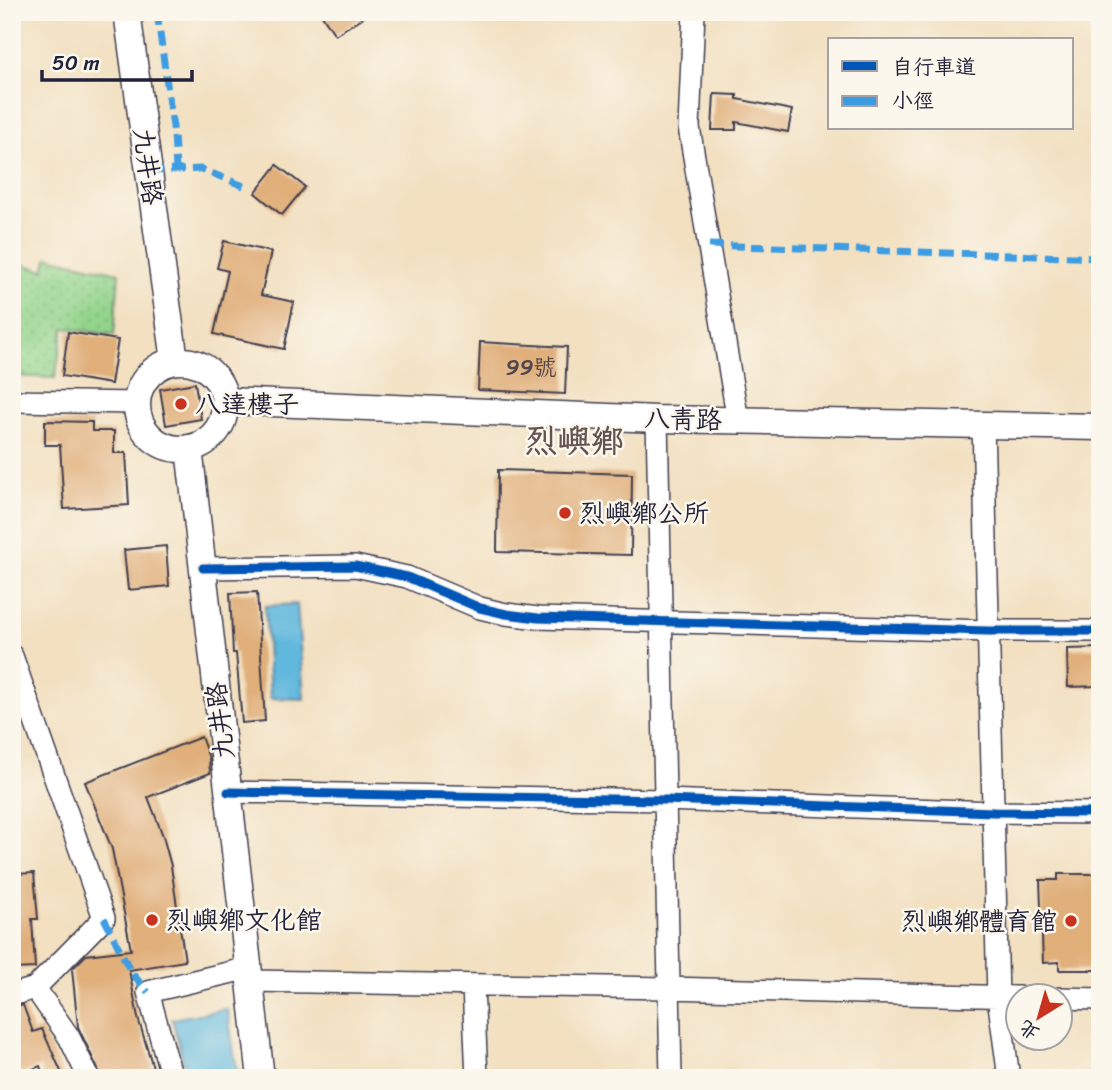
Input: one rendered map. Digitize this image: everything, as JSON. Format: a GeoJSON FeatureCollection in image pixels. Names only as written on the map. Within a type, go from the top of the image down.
{"type":"FeatureCollection","features":[{"type":"Feature","properties":{"kind":"main road","name":"九井路"},"geometry":{"type":"LineString","coordinates":[[127,12],[175,361]]}},
{"type":"Feature","properties":{"kind":"main road"},"geometry":{"type":"LineString","coordinates":[[175,361],[189,361],[202,366],[213,375],[221,387],[225,401],[220,426],[201,444],[189,448],[163,445],[152,438],[138,416],[139,391],[144,380],[153,371],[175,361]]}},
{"type":"Feature","properties":{"kind":"main road","name":"八青路"},"geometry":{"type":"LineString","coordinates":[[225,401],[657,419],[1100,427]]}},
{"type":"Feature","properties":{"kind":"main road","name":"九井路"},"geometry":{"type":"LineString","coordinates":[[189,448],[261,1078]]}},
{"type":"Feature","properties":{"kind":"street"},"geometry":{"type":"LineString","coordinates":[[694,12],[689,127],[738,421]]}},
{"type":"Feature","properties":{"kind":"street"},"geometry":{"type":"LineString","coordinates":[[12,401],[137,403]]}},
{"type":"Feature","properties":{"kind":"street"},"geometry":{"type":"LineString","coordinates":[[657,419],[671,1078]]}},
{"type":"Feature","properties":{"kind":"street"},"geometry":{"type":"LineString","coordinates":[[983,424],[993,812],[1007,982]]}},
{"type":"Feature","properties":{"kind":"street"},"geometry":{"type":"LineString","coordinates":[[203,568],[355,566],[408,577],[480,608],[506,614],[661,622],[988,631],[1100,631]]}},
{"type":"Feature","properties":{"kind":"street"},"geometry":{"type":"LineString","coordinates":[[12,656],[104,918],[36,988],[12,995]]}},
{"type":"Feature","properties":{"kind":"street"},"geometry":{"type":"LineString","coordinates":[[228,792],[665,800],[993,812],[1100,813]]}},
{"type":"Feature","properties":{"kind":"street"},"geometry":{"type":"LineString","coordinates":[[172,1078],[148,992],[250,974],[473,985],[1004,997]]}},
{"type":"Feature","properties":{"kind":"street"},"geometry":{"type":"LineString","coordinates":[[473,985],[477,1078]]}},
{"type":"Feature","properties":{"kind":"street"},"geometry":{"type":"LineString","coordinates":[[36,988],[69,1037],[89,1078]]}},
{"type":"Feature","properties":{"kind":"street"},"geometry":{"type":"LineString","coordinates":[[1074,999],[1100,999]]}},
{"type":"Feature","properties":{"kind":"street"},"geometry":{"type":"LineString","coordinates":[[1009,1052],[1009,1078]]}},
{"type":"Feature","properties":{"kind":"green space"},"geometry":{"type":"Polygon","coordinates":[[[48,257],[119,273],[114,335],[64,328],[55,378],[12,376],[12,262],[44,270],[48,257]]]}},
{"type":"Feature","properties":{"kind":"water"},"geometry":{"type":"Polygon","coordinates":[[[297,604],[304,699],[270,698],[265,606],[297,604]]]}},
{"type":"Feature","properties":{"kind":"water"},"geometry":{"type":"Polygon","coordinates":[[[227,1009],[238,1078],[188,1078],[172,1019],[227,1009]]]}},
{"type":"Feature","properties":{"kind":"building"},"geometry":{"type":"Polygon","coordinates":[[[320,12],[372,12],[335,35],[320,12]]]}},
{"type":"Feature","properties":{"kind":"building"},"geometry":{"type":"Polygon","coordinates":[[[714,94],[737,95],[737,99],[792,110],[788,132],[736,122],[736,130],[712,130],[714,94]]]}},
{"type":"Feature","properties":{"kind":"building"},"geometry":{"type":"Polygon","coordinates":[[[277,165],[305,187],[282,215],[255,193],[277,165]]]}},
{"type":"Feature","properties":{"kind":"building"},"geometry":{"type":"Polygon","coordinates":[[[224,241],[271,252],[261,295],[294,302],[284,349],[214,334],[228,271],[217,268],[224,241]]]}},
{"type":"Feature","properties":{"kind":"building"},"geometry":{"type":"Polygon","coordinates":[[[68,332],[118,340],[111,384],[62,376],[68,332]]]}},
{"type":"Feature","properties":{"kind":"building"},"geometry":{"type":"Polygon","coordinates":[[[480,342],[567,347],[565,394],[478,390],[480,342]]]}},
{"type":"Feature","properties":{"kind":"building","name":"八達樓子"},"geometry":{"type":"Polygon","coordinates":[[[195,383],[201,419],[166,425],[160,389],[195,383]]]}},
{"type":"Feature","properties":{"kind":"building"},"geometry":{"type":"Polygon","coordinates":[[[45,421],[92,422],[92,431],[114,431],[114,453],[126,453],[129,505],[64,509],[60,445],[45,445],[45,421]]]}},
{"type":"Feature","properties":{"kind":"building","name":"烈嶼鄉公所"},"geometry":{"type":"Polygon","coordinates":[[[498,470],[632,474],[631,555],[497,552],[498,470]]]}},
{"type":"Feature","properties":{"kind":"building"},"geometry":{"type":"Polygon","coordinates":[[[166,546],[169,586],[128,590],[124,550],[166,546]]]}},
{"type":"Feature","properties":{"kind":"building"},"geometry":{"type":"Polygon","coordinates":[[[257,592],[265,721],[242,723],[236,653],[233,653],[230,593],[257,592]]]}},
{"type":"Feature","properties":{"kind":"building"},"geometry":{"type":"Polygon","coordinates":[[[1100,648],[1100,686],[1068,687],[1067,649],[1100,648]]]}},
{"type":"Feature","properties":{"kind":"building"},"geometry":{"type":"Polygon","coordinates":[[[201,737],[209,758],[210,773],[148,797],[171,866],[185,961],[129,970],[154,1078],[102,1078],[78,1027],[72,969],[86,955],[131,950],[112,849],[85,782],[201,737]]]}},
{"type":"Feature","properties":{"kind":"building"},"geometry":{"type":"Polygon","coordinates":[[[34,873],[38,919],[32,919],[35,968],[12,969],[12,874],[34,873]]]}},
{"type":"Feature","properties":{"kind":"building","name":"烈嶼鄉體育館"},"geometry":{"type":"Polygon","coordinates":[[[1058,874],[1100,874],[1100,970],[1059,970],[1059,962],[1043,963],[1040,880],[1058,880],[1058,874]]]}},
{"type":"Feature","properties":{"kind":"building"},"geometry":{"type":"Polygon","coordinates":[[[23,1005],[33,1032],[42,1029],[64,1078],[44,1078],[40,1066],[12,1078],[12,1008],[23,1005]]]}},
{"type":"Feature","properties":{"kind":"marked path"},"geometry":{"type":"LineString","coordinates":[[157,12],[174,134],[176,169]]}},
{"type":"Feature","properties":{"kind":"marked path"},"geometry":{"type":"LineString","coordinates":[[149,171],[201,169],[246,187]]}},
{"type":"Feature","properties":{"kind":"marked path"},"geometry":{"type":"LineString","coordinates":[[709,245],[1100,258]]}},
{"type":"Feature","properties":{"kind":"marked path"},"geometry":{"type":"LineString","coordinates":[[104,918],[131,972],[148,992]]}},
{"type":"Feature","properties":{"kind":"cycle path"},"geometry":{"type":"LineString","coordinates":[[203,568],[355,566],[407,577],[480,608],[538,618],[988,631],[1100,631]]}},
{"type":"Feature","properties":{"kind":"cycle path"},"geometry":{"type":"LineString","coordinates":[[228,792],[665,800],[994,812],[1100,813]]}},
{"type":"Feature","properties":{"kind":"place","name":"八達樓子"},"geometry":{"type":"Point","coordinates":[181,404]}},
{"type":"Feature","properties":{"kind":"place","name":"烈嶼鄉公所"},"geometry":{"type":"Point","coordinates":[565,513]}},
{"type":"Feature","properties":{"kind":"place","name":"烈嶼鄉文化館"},"geometry":{"type":"Point","coordinates":[152,920]}},
{"type":"Feature","properties":{"kind":"place","name":"烈嶼鄉體育館"},"geometry":{"type":"Point","coordinates":[1071,921]}},
{"type":"Feature","properties":{"kind":"district","name":"烈嶼鄉"},"geometry":{"type":"Point","coordinates":[574,440]}}]}
